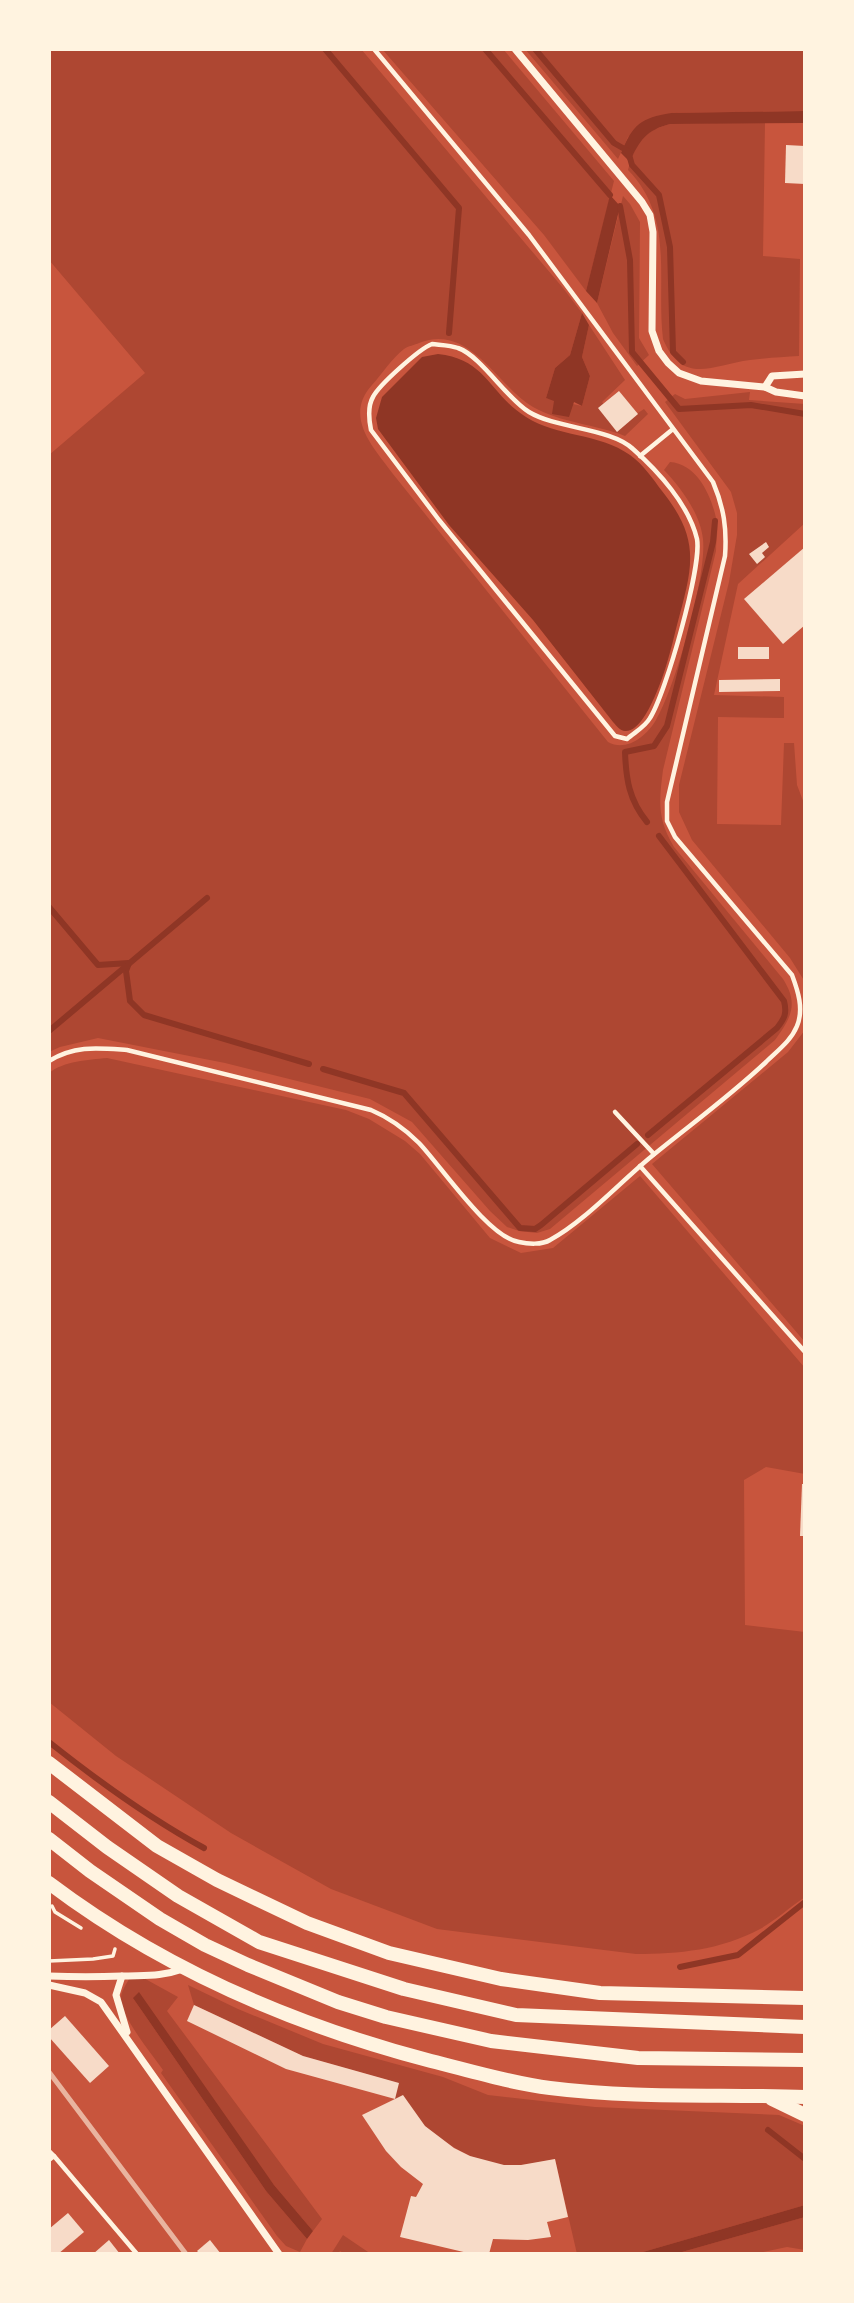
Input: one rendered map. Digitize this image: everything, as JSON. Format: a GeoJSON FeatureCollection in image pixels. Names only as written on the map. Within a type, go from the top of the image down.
{"type":"FeatureCollection","features":[{"type":"Feature","properties":{"kind":"highway"},"geometry":{"type":"LineString","coordinates":[[49,1763],[158,1846],[217,1880],[307,1923],[389,1953],[501,1979],[600,1993],[805,1998]]}},
{"type":"Feature","properties":{"kind":"highway"},"geometry":{"type":"LineString","coordinates":[[49,1802],[107,1847],[219,1921],[259,1942],[365,1977],[516,2015],[805,2027]]}},
{"type":"Feature","properties":{"kind":"highway"},"geometry":{"type":"LineString","coordinates":[[49,1839],[160,1919],[205,1945],[338,2002],[387,2017],[491,2041],[638,2058],[805,2060]]}},
{"type":"Feature","properties":{"kind":"highway"},"geometry":{"type":"LineString","coordinates":[[49,1882],[123,1934],[231,1992],[311,2025],[398,2052],[497,2078],[549,2088],[686,2097],[805,2097]]}},
{"type":"Feature","properties":{"kind":"highway"},"geometry":{"type":"LineString","coordinates":[[776,1997],[805,1993]]}},
{"type":"Feature","properties":{"kind":"highway"},"geometry":{"type":"LineString","coordinates":[[767,2096],[805,2115]]}},
{"type":"Feature","properties":{"kind":"street"},"geometry":{"type":"LineString","coordinates":[[515,49],[631,187],[650,215],[653,232],[652,331],[659,351],[679,373],[688,378],[765,387],[776,392],[805,396]]}},
{"type":"Feature","properties":{"kind":"street"},"geometry":{"type":"LineString","coordinates":[[765,387],[772,376],[805,374]]}},
{"type":"Feature","properties":{"kind":"street"},"geometry":{"type":"LineString","coordinates":[[49,1976],[164,1976],[184,1969]]}},
{"type":"Feature","properties":{"kind":"street"},"geometry":{"type":"LineString","coordinates":[[122,1976],[116,1995],[130,2039]]}},
{"type":"Feature","properties":{"kind":"street"},"geometry":{"type":"LineString","coordinates":[[49,1985],[85,1993],[102,2003],[130,2039],[279,2254]]}},
{"type":"Feature","properties":{"kind":"lane"},"geometry":{"type":"LineString","coordinates":[[49,1061],[71,1050],[87,1047],[127,1050],[371,1110],[394,1120],[406,1131],[488,1223],[503,1236],[516,1242],[546,1242],[563,1232],[753,1074],[786,1043],[797,1026],[801,1008],[792,975],[675,837],[667,821],[667,802],[724,556],[727,532],[723,506],[713,482],[529,235],[374,49]]}},
{"type":"Feature","properties":{"kind":"lane"},"geometry":{"type":"LineString","coordinates":[[432,344],[460,348],[528,412],[546,420],[620,441],[632,447],[640,456],[674,495],[691,522],[698,553],[695,575],[665,687],[644,726],[627,739],[620,739],[439,520],[370,430],[368,415],[372,397],[417,353],[432,344]]}},
{"type":"Feature","properties":{"kind":"lane"},"geometry":{"type":"LineString","coordinates":[[640,456],[673,429]]}},
{"type":"Feature","properties":{"kind":"lane"},"geometry":{"type":"LineString","coordinates":[[615,1112],[654,1154]]}},
{"type":"Feature","properties":{"kind":"lane"},"geometry":{"type":"LineString","coordinates":[[640,1166],[805,1352]]}},
{"type":"Feature","properties":{"kind":"lane"},"geometry":{"type":"LineString","coordinates":[[49,2151],[137,2254]]}},
{"type":"Feature","properties":{"kind":"lane"},"geometry":{"type":"LineString","coordinates":[[49,2160],[54,2156]]}},
{"type":"Feature","properties":{"kind":"path"},"geometry":{"type":"LineString","coordinates":[[55,1912],[86,1931]]}},
{"type":"Feature","properties":{"kind":"path"},"geometry":{"type":"LineString","coordinates":[[49,1961],[113,1956],[115,1949],[106,1943]]}},
{"type":"Feature","properties":{"kind":"shaded area"},"geometry":{"type":"Polygon","coordinates":[[[49,49],[361,49],[563,288],[582,313],[570,355],[555,368],[546,398],[582,406],[590,376],[582,357],[589,325],[625,380],[602,402],[620,425],[644,409],[648,414],[625,436],[555,417],[533,407],[468,349],[453,341],[437,339],[407,347],[395,357],[364,397],[360,409],[361,420],[370,443],[393,474],[608,742],[615,745],[635,741],[647,732],[656,720],[672,683],[695,604],[703,539],[689,502],[664,470],[670,462],[688,468],[701,482],[710,500],[717,522],[716,551],[663,770],[660,801],[662,819],[674,847],[783,979],[791,996],[791,1011],[775,1040],[550,1229],[537,1233],[507,1227],[412,1122],[370,1099],[225,1063],[98,1038],[49,1052],[49,455],[145,373],[49,260],[49,49]]]}},
{"type":"Feature","properties":{"kind":"shaded area"},"geometry":{"type":"Polygon","coordinates":[[[382,49],[503,49],[614,181],[586,291],[544,235],[382,49]]]}},
{"type":"Feature","properties":{"kind":"shaded area"},"geometry":{"type":"Polygon","coordinates":[[[525,49],[805,49],[805,111],[671,113],[628,137],[618,159],[525,49]]]}},
{"type":"Feature","properties":{"kind":"shaded area"},"geometry":{"type":"Polygon","coordinates":[[[805,111],[805,123],[670,124],[655,129],[645,137],[630,162],[621,153],[639,124],[661,115],[805,111]]]}},
{"type":"Feature","properties":{"kind":"shaded area"},"geometry":{"type":"Polygon","coordinates":[[[765,122],[763,256],[800,259],[799,356],[750,360],[711,368],[689,368],[671,354],[663,339],[658,229],[643,189],[628,170],[641,140],[660,127],[670,124],[765,122]]]}},
{"type":"Feature","properties":{"kind":"shaded area"},"geometry":{"type":"Polygon","coordinates":[[[610,195],[620,206],[597,303],[586,291],[610,195]]]}},
{"type":"Feature","properties":{"kind":"shaded area"},"geometry":{"type":"Polygon","coordinates":[[[623,196],[640,222],[639,338],[649,355],[637,366],[613,333],[597,303],[623,196]]]}},
{"type":"Feature","properties":{"kind":"shaded area"},"geometry":{"type":"Polygon","coordinates":[[[582,313],[589,325],[582,357],[590,376],[582,406],[574,402],[569,417],[552,414],[554,401],[546,398],[555,368],[570,355],[582,313]]]}},
{"type":"Feature","properties":{"kind":"shaded area"},"geometry":{"type":"Polygon","coordinates":[[[438,354],[454,357],[478,370],[526,417],[551,428],[605,443],[630,455],[675,509],[688,540],[690,555],[687,587],[662,679],[650,706],[635,728],[621,730],[613,722],[533,620],[449,525],[378,429],[376,418],[382,397],[422,357],[438,354]]]}},
{"type":"Feature","properties":{"kind":"shaded area"},"geometry":{"type":"Polygon","coordinates":[[[750,392],[749,400],[805,404],[805,523],[738,584],[714,695],[784,697],[784,718],[718,717],[717,824],[781,825],[784,743],[794,743],[797,785],[805,806],[805,982],[790,958],[692,840],[679,812],[679,785],[729,582],[737,535],[737,513],[731,492],[665,402],[675,394],[685,399],[750,392]]]}},
{"type":"Feature","properties":{"kind":"shaded area"},"geometry":{"type":"Polygon","coordinates":[[[805,1030],[805,1342],[652,1164],[788,1052],[805,1030]]]}},
{"type":"Feature","properties":{"kind":"shaded area"},"geometry":{"type":"Polygon","coordinates":[[[107,1058],[346,1110],[369,1119],[405,1141],[420,1154],[490,1238],[521,1253],[553,1248],[640,1176],[805,1368],[805,1474],[766,1467],[744,1480],[745,1625],[805,1632],[805,1897],[766,1925],[745,1936],[715,1946],[668,1953],[636,1954],[437,1929],[331,1889],[231,1833],[116,1756],[49,1702],[49,1073],[84,1060],[107,1058]]]}},
{"type":"Feature","properties":{"kind":"shaded area"},"geometry":{"type":"Polygon","coordinates":[[[140,1976],[178,1997],[167,2011],[322,2219],[313,2231],[274,2185],[133,1998],[266,2191],[307,2239],[300,2252],[286,2246],[277,2236],[161,2073],[163,2070],[131,2025],[122,2007],[121,1996],[129,1979],[140,1976]]]}},
{"type":"Feature","properties":{"kind":"shaded area"},"geometry":{"type":"Polygon","coordinates":[[[188,1985],[323,2044],[443,2077],[488,2095],[595,2107],[779,2115],[805,2126],[805,2205],[636,2254],[577,2254],[555,2159],[523,2165],[503,2165],[468,2155],[437,2136],[395,2099],[398,2083],[303,2056],[194,2005],[188,1985]]]}},
{"type":"Feature","properties":{"kind":"shaded area"},"geometry":{"type":"Polygon","coordinates":[[[139,1992],[274,2185],[313,2231],[307,2239],[266,2191],[133,1998],[139,1992]]]}},
{"type":"Feature","properties":{"kind":"shaded area"},"geometry":{"type":"Polygon","coordinates":[[[805,2205],[805,2217],[675,2254],[636,2254],[805,2205]]]}},
{"type":"Feature","properties":{"kind":"shaded area"},"geometry":{"type":"Polygon","coordinates":[[[805,2217],[805,2250],[787,2247],[753,2254],[675,2254],[805,2217]]]}},
{"type":"Feature","properties":{"kind":"shaded area"},"geometry":{"type":"Polygon","coordinates":[[[343,2235],[371,2254],[345,2254],[340,2251],[338,2254],[331,2254],[343,2235]]]}},
{"type":"Feature","properties":{"kind":"building"},"geometry":{"type":"Polygon","coordinates":[[[786,145],[805,146],[805,184],[785,183],[786,145]]]}},
{"type":"Feature","properties":{"kind":"building"},"geometry":{"type":"Polygon","coordinates":[[[619,391],[638,414],[617,432],[598,408],[619,391]]]}},
{"type":"Feature","properties":{"kind":"building"},"geometry":{"type":"Polygon","coordinates":[[[766,542],[769,547],[762,553],[765,557],[757,564],[749,554],[766,542]]]}},
{"type":"Feature","properties":{"kind":"building"},"geometry":{"type":"Polygon","coordinates":[[[805,547],[805,625],[783,644],[744,599],[805,547]]]}},
{"type":"Feature","properties":{"kind":"building"},"geometry":{"type":"Polygon","coordinates":[[[738,647],[769,647],[769,659],[738,659],[738,647]]]}},
{"type":"Feature","properties":{"kind":"building"},"geometry":{"type":"Polygon","coordinates":[[[780,679],[780,691],[719,692],[719,680],[780,679]]]}},
{"type":"Feature","properties":{"kind":"building"},"geometry":{"type":"Polygon","coordinates":[[[802,1484],[805,1484],[805,1536],[800,1536],[802,1484]]]}},
{"type":"Feature","properties":{"kind":"building"},"geometry":{"type":"Polygon","coordinates":[[[194,2005],[303,2056],[399,2083],[395,2099],[286,2069],[187,2021],[194,2005]]]}},
{"type":"Feature","properties":{"kind":"building"},"geometry":{"type":"Polygon","coordinates":[[[65,2016],[109,2066],[90,2083],[49,2037],[49,2030],[65,2016]]]}},
{"type":"Feature","properties":{"kind":"building"},"geometry":{"type":"Polygon","coordinates":[[[403,2095],[425,2126],[454,2148],[470,2156],[504,2165],[555,2159],[568,2217],[547,2222],[551,2237],[528,2240],[493,2239],[489,2254],[472,2254],[400,2237],[411,2196],[416,2197],[423,2184],[386,2151],[362,2115],[403,2095]]]}},
{"type":"Feature","properties":{"kind":"building"},"geometry":{"type":"Polygon","coordinates":[[[68,2213],[84,2232],[58,2254],[49,2254],[49,2229],[68,2213]]]}},
{"type":"Feature","properties":{"kind":"building"},"geometry":{"type":"Polygon","coordinates":[[[109,2240],[120,2254],[93,2254],[109,2240]]]}},
{"type":"Feature","properties":{"kind":"building"},"geometry":{"type":"Polygon","coordinates":[[[210,2240],[221,2254],[200,2254],[197,2251],[210,2240]]]}},
{"type":"Feature","properties":{"kind":"waterway"},"geometry":{"type":"LineString","coordinates":[[325,49],[459,208],[449,333]]}},
{"type":"Feature","properties":{"kind":"waterway"},"geometry":{"type":"LineString","coordinates":[[485,49],[610,195]]}},
{"type":"Feature","properties":{"kind":"waterway"},"geometry":{"type":"LineString","coordinates":[[535,49],[614,143],[628,151],[632,165],[659,195],[670,247],[673,352],[683,362]]}},
{"type":"Feature","properties":{"kind":"waterway"},"geometry":{"type":"LineString","coordinates":[[620,206],[630,260],[632,352],[679,409],[751,405],[805,414]]}},
{"type":"Feature","properties":{"kind":"waterway"},"geometry":{"type":"LineString","coordinates":[[647,822],[636,806],[630,789],[625,752],[654,746],[667,726],[713,542],[715,521]]}},
{"type":"Feature","properties":{"kind":"waterway"},"geometry":{"type":"LineString","coordinates":[[648,1135],[777,1028],[785,1012],[784,1001],[659,836]]}},
{"type":"Feature","properties":{"kind":"waterway"},"geometry":{"type":"LineString","coordinates":[[49,1031],[207,898]]}},
{"type":"Feature","properties":{"kind":"waterway"},"geometry":{"type":"LineString","coordinates":[[49,907],[98,965],[129,963],[126,971],[130,1001],[144,1015],[309,1064]]}},
{"type":"Feature","properties":{"kind":"waterway"},"geometry":{"type":"LineString","coordinates":[[323,1069],[404,1093],[520,1228],[535,1229],[541,1225],[637,1144]]}},
{"type":"Feature","properties":{"kind":"waterway"},"geometry":{"type":"LineString","coordinates":[[49,1742],[124,1798],[204,1848]]}},
{"type":"Feature","properties":{"kind":"waterway"},"geometry":{"type":"LineString","coordinates":[[680,1967],[738,1955],[805,1902]]}},
{"type":"Feature","properties":{"kind":"waterway"},"geometry":{"type":"LineString","coordinates":[[768,2130],[805,2159]]}},
{"type":"Feature","properties":{"kind":"railway"},"geometry":{"type":"LineString","coordinates":[[49,2072],[186,2254]]}}]}
